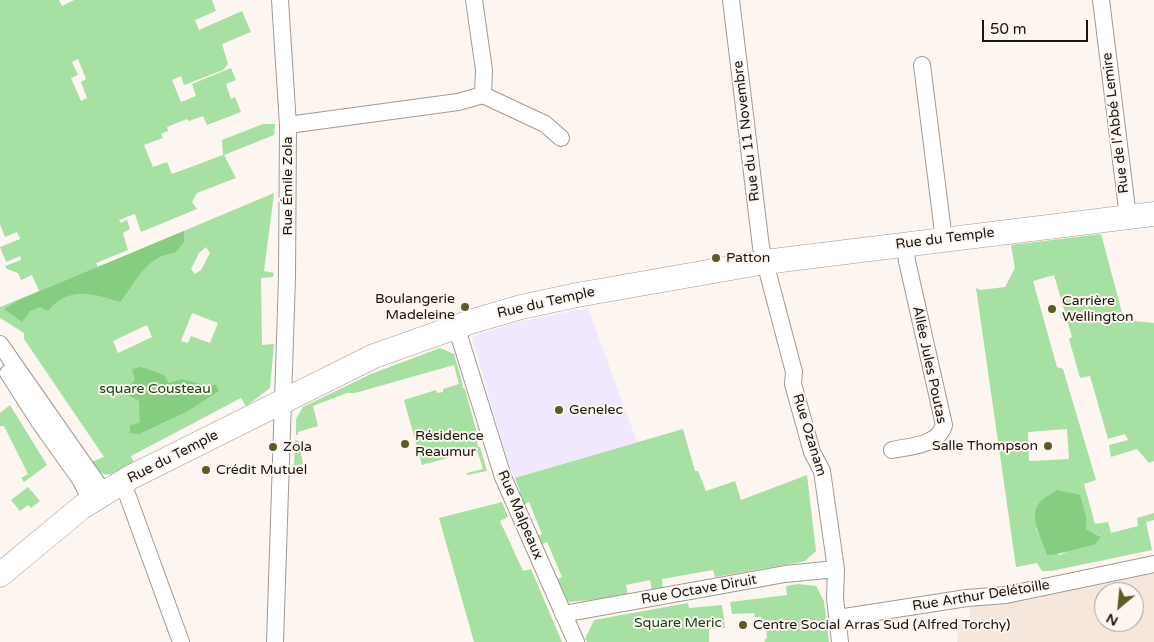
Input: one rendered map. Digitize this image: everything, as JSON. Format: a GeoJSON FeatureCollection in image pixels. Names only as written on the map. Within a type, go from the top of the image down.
{"type":"FeatureCollection","features":[{"type":"Feature","properties":{"kind":"street","name":"Rue Émile Zola"},"geometry":{"type":"LineString","coordinates":[[275,642],[282,400],[285,372],[288,125],[280,0]]}},
{"type":"Feature","properties":{"kind":"street"},"geometry":{"type":"LineString","coordinates":[[474,0],[484,70],[482,95]]}},
{"type":"Feature","properties":{"kind":"street","name":"Rue du 11 Novembre"},"geometry":{"type":"LineString","coordinates":[[731,0],[765,262]]}},
{"type":"Feature","properties":{"kind":"street","name":"Rue de l'Abbé Lemire"},"geometry":{"type":"LineString","coordinates":[[1101,0],[1128,216]]}},
{"type":"Feature","properties":{"kind":"street"},"geometry":{"type":"LineString","coordinates":[[922,66],[944,240]]}},
{"type":"Feature","properties":{"kind":"street"},"geometry":{"type":"LineString","coordinates":[[288,125],[458,102],[482,95],[545,124],[561,138]]}},
{"type":"Feature","properties":{"kind":"street","name":"Rue du Temple"},"geometry":{"type":"LineString","coordinates":[[0,575],[111,493],[282,400],[374,356],[456,326],[521,307],[765,262],[1154,214]]}},
{"type":"Feature","properties":{"kind":"street","name":"Allée Jules Poutas"},"geometry":{"type":"LineString","coordinates":[[892,450],[933,440],[941,435],[944,425],[907,261],[905,244]]}},
{"type":"Feature","properties":{"kind":"street","name":"Rue Ozanam"},"geometry":{"type":"LineString","coordinates":[[765,262],[794,372],[793,384],[812,452],[822,471],[836,570],[840,642]]}},
{"type":"Feature","properties":{"kind":"street","name":"Rue Malpeaux"},"geometry":{"type":"LineString","coordinates":[[456,326],[503,477],[576,642]]}},
{"type":"Feature","properties":{"kind":"street"},"geometry":{"type":"LineString","coordinates":[[0,344],[83,463],[111,493],[181,642]]}},
{"type":"Feature","properties":{"kind":"street"},"geometry":{"type":"LineString","coordinates":[[0,360],[61,452],[111,493]]}},
{"type":"Feature","properties":{"kind":"street"},"geometry":{"type":"LineString","coordinates":[[61,452],[83,463]]}},
{"type":"Feature","properties":{"kind":"street","name":"Rue Arthur Delétoille"},"geometry":{"type":"LineString","coordinates":[[838,618],[1006,595],[1154,564]]}},
{"type":"Feature","properties":{"kind":"street","name":"Rue Octave Diruit"},"geometry":{"type":"LineString","coordinates":[[563,614],[785,574],[836,570]]}},
{"type":"Feature","properties":{"kind":"shaded area","name":"Genelec"},"geometry":{"type":"Polygon","coordinates":[[[588,308],[637,442],[515,478],[507,460],[472,337],[517,322],[588,308]]]}},
{"type":"Feature","properties":{"kind":"shaded area"},"geometry":{"type":"Polygon","coordinates":[[[1154,564],[1154,642],[957,642],[958,623],[971,620],[969,603],[1154,564]]]}},
{"type":"Feature","properties":{"kind":"green space","name":"square Cousteau"},"geometry":{"type":"Polygon","coordinates":[[[0,0],[59,0],[62,6],[74,0],[212,0],[216,11],[195,20],[199,30],[242,11],[251,32],[222,44],[228,64],[223,70],[184,85],[181,76],[172,80],[181,102],[196,96],[192,84],[231,68],[236,80],[226,84],[231,99],[235,97],[241,112],[207,125],[203,116],[189,121],[187,119],[167,127],[168,131],[161,134],[163,138],[144,145],[153,167],[167,162],[172,174],[223,155],[222,140],[263,124],[275,124],[274,135],[224,155],[236,178],[197,193],[192,202],[197,209],[141,232],[135,214],[119,220],[121,223],[127,220],[130,229],[123,233],[128,250],[96,263],[98,267],[274,193],[264,271],[274,273],[273,277],[261,278],[262,345],[274,344],[270,388],[246,406],[241,398],[131,456],[134,464],[121,471],[110,474],[101,473],[89,463],[104,457],[24,339],[24,333],[0,318],[0,307],[39,291],[32,275],[21,280],[18,273],[7,269],[5,266],[21,260],[20,256],[6,262],[0,247],[20,239],[17,232],[5,237],[0,224],[0,0]],[[78,59],[72,62],[78,75],[71,78],[81,101],[87,98],[81,82],[86,79],[78,59]],[[206,247],[199,253],[191,269],[195,274],[201,270],[210,253],[206,247]],[[192,313],[181,341],[188,343],[191,336],[210,343],[218,323],[192,313]],[[147,325],[113,341],[118,353],[152,337],[147,325]]]}},
{"type":"Feature","properties":{"kind":"green space"},"geometry":{"type":"Polygon","coordinates":[[[184,231],[184,242],[175,253],[165,255],[150,264],[137,278],[120,302],[91,294],[72,295],[56,303],[48,311],[40,307],[30,311],[22,322],[4,309],[21,299],[184,231]]]}},
{"type":"Feature","properties":{"kind":"green space"},"geometry":{"type":"Polygon","coordinates":[[[1101,234],[1124,320],[1154,323],[1154,461],[1149,463],[1137,449],[1111,457],[1109,445],[1128,440],[1125,434],[1108,439],[1090,376],[1080,378],[1069,339],[1072,337],[1054,275],[1033,281],[1057,367],[1063,369],[1096,480],[1084,484],[1095,524],[1108,522],[1111,533],[1138,526],[1137,518],[1154,513],[1154,520],[1146,522],[1152,550],[1051,571],[1042,571],[1037,563],[1016,567],[976,288],[980,290],[1005,287],[1015,268],[1011,245],[1101,234]],[[1067,429],[1028,432],[1029,461],[1069,459],[1067,429]],[[1086,517],[1036,528],[1045,547],[1060,555],[1073,549],[1094,545],[1100,536],[1086,529],[1086,517]]]}},
{"type":"Feature","properties":{"kind":"green space"},"geometry":{"type":"Polygon","coordinates":[[[440,348],[454,354],[479,441],[477,442],[478,447],[480,447],[487,471],[467,475],[467,473],[483,469],[477,450],[422,465],[404,400],[436,390],[437,393],[443,392],[443,389],[459,384],[454,365],[355,393],[347,393],[313,406],[318,426],[298,432],[298,435],[296,435],[296,419],[303,407],[371,374],[440,348]]]}},
{"type":"Feature","properties":{"kind":"green space","name":"square Cousteau"},"geometry":{"type":"Polygon","coordinates":[[[141,367],[164,375],[169,383],[182,379],[203,385],[216,385],[219,391],[188,411],[139,434],[130,433],[130,425],[140,423],[139,401],[122,392],[135,380],[132,369],[141,367]]]}},
{"type":"Feature","properties":{"kind":"green space"},"geometry":{"type":"Polygon","coordinates":[[[10,405],[47,465],[24,482],[21,478],[28,474],[4,426],[0,426],[0,413],[10,405]]]}},
{"type":"Feature","properties":{"kind":"green space"},"geometry":{"type":"Polygon","coordinates":[[[683,429],[695,471],[698,471],[706,491],[735,481],[741,500],[807,475],[816,551],[805,561],[796,563],[715,577],[713,570],[662,579],[663,590],[652,592],[650,580],[626,585],[628,596],[569,602],[563,597],[555,580],[562,577],[547,542],[540,545],[536,537],[542,534],[529,502],[523,505],[515,478],[683,429]]]}},
{"type":"Feature","properties":{"kind":"green space"},"geometry":{"type":"Polygon","coordinates":[[[295,440],[299,441],[303,464],[294,466],[295,440]]]}},
{"type":"Feature","properties":{"kind":"green space"},"geometry":{"type":"Polygon","coordinates":[[[28,487],[40,501],[31,508],[28,505],[20,511],[11,500],[28,487]]]}},
{"type":"Feature","properties":{"kind":"green space"},"geometry":{"type":"Polygon","coordinates":[[[1057,490],[1080,495],[1086,517],[1086,529],[1101,537],[1094,545],[1047,555],[1037,528],[1035,514],[1040,502],[1057,490]]]}},
{"type":"Feature","properties":{"kind":"green space"},"geometry":{"type":"Polygon","coordinates":[[[502,502],[508,517],[500,521],[523,571],[531,569],[562,642],[474,642],[439,518],[502,502]]]}},
{"type":"Feature","properties":{"kind":"green space"},"geometry":{"type":"Polygon","coordinates":[[[798,584],[816,586],[824,601],[829,642],[765,642],[764,640],[767,638],[766,627],[761,627],[761,617],[755,617],[754,613],[732,614],[730,602],[787,595],[786,586],[798,584]]]}},
{"type":"Feature","properties":{"kind":"green space","name":"Square Meric"},"geometry":{"type":"Polygon","coordinates":[[[688,603],[689,608],[722,605],[725,628],[709,629],[709,642],[587,642],[585,639],[594,620],[688,603]]]}},
{"type":"Feature","properties":{"kind":"place","name":"Patton"},"geometry":{"type":"Point","coordinates":[716,258]}},
{"type":"Feature","properties":{"kind":"place","name":"Boulangerie Madeleine"},"geometry":{"type":"Point","coordinates":[465,307]}},
{"type":"Feature","properties":{"kind":"place","name":"Carrière Wellington"},"geometry":{"type":"Point","coordinates":[1052,309]}},
{"type":"Feature","properties":{"kind":"place","name":"Genelec"},"geometry":{"type":"Point","coordinates":[559,410]}},
{"type":"Feature","properties":{"kind":"place","name":"Résidence Reaumur"},"geometry":{"type":"Point","coordinates":[405,444]}},
{"type":"Feature","properties":{"kind":"place","name":"Salle Thompson"},"geometry":{"type":"Point","coordinates":[1048,446]}},
{"type":"Feature","properties":{"kind":"place","name":"Zola"},"geometry":{"type":"Point","coordinates":[273,447]}},
{"type":"Feature","properties":{"kind":"place","name":"Crédit Mutuel"},"geometry":{"type":"Point","coordinates":[206,470]}},
{"type":"Feature","properties":{"kind":"place","name":"Centre Social Arras Sud (Alfred Torchy)"},"geometry":{"type":"Point","coordinates":[743,625]}}]}
